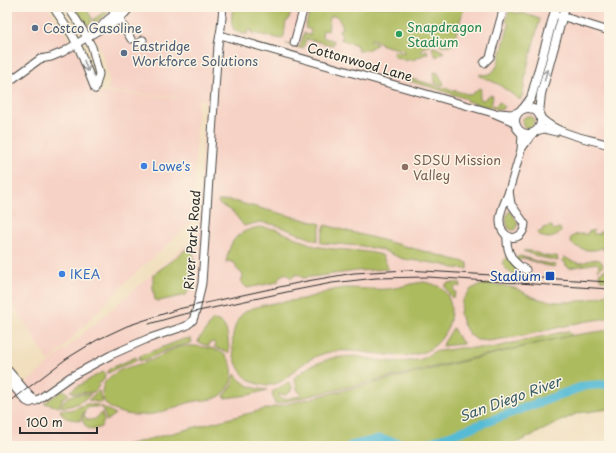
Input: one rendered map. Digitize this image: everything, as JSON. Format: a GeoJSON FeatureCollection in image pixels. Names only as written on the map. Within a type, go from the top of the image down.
{"type":"FeatureCollection","features":[{"type":"Feature","properties":{"kind":"main road"},"geometry":{"type":"LineString","coordinates":[[557,13],[541,94],[540,127],[534,132],[525,133],[517,127],[515,119],[531,98],[557,13],[565,7]]}},
{"type":"Feature","properties":{"kind":"main road"},"geometry":{"type":"LineString","coordinates":[[521,110],[532,108],[540,116]]}},
{"type":"Feature","properties":{"kind":"street"},"geometry":{"type":"LineString","coordinates":[[53,7],[76,44],[88,68],[95,89],[99,74],[92,47],[68,7]]}},
{"type":"Feature","properties":{"kind":"street","name":"River Park Road"},"geometry":{"type":"LineString","coordinates":[[36,401],[70,377],[111,355],[147,339],[186,326],[193,320],[202,283],[218,45],[223,7]]}},
{"type":"Feature","properties":{"kind":"street"},"geometry":{"type":"LineString","coordinates":[[294,43],[304,7]]}},
{"type":"Feature","properties":{"kind":"street"},"geometry":{"type":"LineString","coordinates":[[484,63],[490,57],[504,7]]}},
{"type":"Feature","properties":{"kind":"street"},"geometry":{"type":"LineString","coordinates":[[7,83],[40,59],[51,57],[119,20],[130,8]]}},
{"type":"Feature","properties":{"kind":"street"},"geometry":{"type":"LineString","coordinates":[[557,13],[609,31]]}},
{"type":"Feature","properties":{"kind":"street"},"geometry":{"type":"LineString","coordinates":[[120,22],[131,39]]}},
{"type":"Feature","properties":{"kind":"street","name":"Cottonwood Lane"},"geometry":{"type":"LineString","coordinates":[[220,35],[494,113],[512,121],[517,127]]}},
{"type":"Feature","properties":{"kind":"street","name":"Cottonwood Lane"},"geometry":{"type":"LineString","coordinates":[[494,113],[512,114],[521,110]]}},
{"type":"Feature","properties":{"kind":"street"},"geometry":{"type":"LineString","coordinates":[[540,116],[548,125],[564,132],[609,145]]}},
{"type":"Feature","properties":{"kind":"street"},"geometry":{"type":"LineString","coordinates":[[509,191],[512,205],[525,224],[524,230],[520,235],[511,237],[507,236],[503,232],[500,219],[521,150],[522,135],[517,127]]}},
{"type":"Feature","properties":{"kind":"street"},"geometry":{"type":"LineString","coordinates":[[521,150],[534,132],[544,129],[564,132]]}},
{"type":"Feature","properties":{"kind":"street"},"geometry":{"type":"LineString","coordinates":[[507,236],[507,247],[512,259],[517,266],[526,270]]}},
{"type":"Feature","properties":{"kind":"street"},"geometry":{"type":"LineString","coordinates":[[7,369],[36,401]]}},
{"type":"Feature","properties":{"kind":"street"},"geometry":{"type":"LineString","coordinates":[[7,378],[26,401],[30,403],[36,401]]}},
{"type":"Feature","properties":{"kind":"street"},"geometry":{"type":"LineString","coordinates":[[7,378],[15,379]]}},
{"type":"Feature","properties":{"kind":"shaded area","name":"SDSU Mission Valley"},"geometry":{"type":"Polygon","coordinates":[[[7,7],[48,7],[83,60],[93,92],[180,98],[106,90],[110,83],[100,48],[75,7],[609,7],[609,333],[133,446],[7,446],[7,400],[198,234],[205,100],[198,100],[193,221],[125,283],[49,362],[7,295],[7,7]]]}},
{"type":"Feature","properties":{"kind":"green space"},"geometry":{"type":"Polygon","coordinates":[[[75,7],[85,7],[92,18],[91,24],[88,25],[85,23],[75,7]]]}},
{"type":"Feature","properties":{"kind":"green space"},"geometry":{"type":"Polygon","coordinates":[[[233,7],[293,7],[288,21],[286,21],[284,36],[282,39],[252,33],[253,31],[249,30],[247,34],[237,32],[234,30],[232,24],[233,7]]]}},
{"type":"Feature","properties":{"kind":"green space","name":"Snapdragon Stadium"},"geometry":{"type":"Polygon","coordinates":[[[311,7],[464,7],[452,45],[440,45],[434,39],[431,44],[421,49],[422,52],[427,50],[428,53],[413,60],[408,59],[407,61],[393,56],[394,51],[404,53],[403,50],[382,45],[380,42],[371,39],[370,41],[378,44],[367,50],[357,50],[357,45],[340,39],[342,36],[339,30],[343,27],[337,16],[330,17],[328,31],[323,30],[322,37],[334,41],[333,45],[306,39],[303,49],[286,44],[300,47],[304,33],[310,35],[311,30],[305,28],[311,7]]]}},
{"type":"Feature","properties":{"kind":"green space"},"geometry":{"type":"Polygon","coordinates":[[[105,11],[109,13],[93,24],[94,19],[105,11]]]}},
{"type":"Feature","properties":{"kind":"green space"},"geometry":{"type":"Polygon","coordinates":[[[509,11],[522,13],[540,19],[526,72],[523,94],[520,100],[498,84],[480,76],[480,74],[490,74],[497,67],[509,25],[506,21],[509,11]]]}},
{"type":"Feature","properties":{"kind":"green space"},"geometry":{"type":"Polygon","coordinates":[[[433,46],[444,52],[436,57],[432,48],[433,46]]]}},
{"type":"Feature","properties":{"kind":"green space"},"geometry":{"type":"Polygon","coordinates":[[[386,72],[471,95],[479,88],[481,89],[479,99],[483,100],[490,95],[493,96],[491,105],[495,106],[500,102],[505,107],[501,110],[466,101],[467,99],[385,74],[386,72]]]}},
{"type":"Feature","properties":{"kind":"green space"},"geometry":{"type":"Polygon","coordinates":[[[434,72],[438,73],[444,84],[442,85],[435,83],[434,72]]]}},
{"type":"Feature","properties":{"kind":"green space"},"geometry":{"type":"Polygon","coordinates":[[[526,116],[530,116],[534,122],[530,128],[526,128],[522,124],[522,120],[526,116]]]}},
{"type":"Feature","properties":{"kind":"green space"},"geometry":{"type":"Polygon","coordinates":[[[229,200],[321,224],[317,241],[276,225],[260,222],[244,226],[233,212],[219,204],[218,201],[229,200]]]}},
{"type":"Feature","properties":{"kind":"green space"},"geometry":{"type":"Polygon","coordinates":[[[510,211],[517,223],[515,230],[508,228],[506,219],[508,212],[510,211]]]}},
{"type":"Feature","properties":{"kind":"green space"},"geometry":{"type":"Polygon","coordinates":[[[325,225],[468,263],[468,269],[403,259],[382,250],[362,246],[321,243],[325,225]]]}},
{"type":"Feature","properties":{"kind":"green space"},"geometry":{"type":"Polygon","coordinates":[[[550,226],[553,227],[552,228],[554,230],[560,228],[561,232],[550,238],[538,234],[538,232],[542,231],[543,228],[550,226]]]}},
{"type":"Feature","properties":{"kind":"green space"},"geometry":{"type":"Polygon","coordinates":[[[260,227],[275,229],[315,246],[382,255],[388,269],[357,271],[303,278],[297,274],[291,278],[286,273],[279,277],[278,282],[247,288],[241,282],[243,275],[236,268],[236,264],[230,261],[226,262],[232,242],[240,234],[260,227]]]}},
{"type":"Feature","properties":{"kind":"green space"},"geometry":{"type":"Polygon","coordinates":[[[594,230],[594,234],[599,234],[600,231],[609,235],[609,249],[607,251],[603,250],[603,247],[595,250],[582,249],[571,243],[570,239],[572,237],[578,234],[588,234],[588,232],[594,230]]]}},
{"type":"Feature","properties":{"kind":"green space"},"geometry":{"type":"Polygon","coordinates":[[[189,247],[194,256],[194,270],[186,295],[159,301],[155,300],[153,275],[189,247]]]}},
{"type":"Feature","properties":{"kind":"green space"},"geometry":{"type":"Polygon","coordinates":[[[523,251],[532,251],[552,257],[557,256],[558,261],[540,257],[523,251]]]}},
{"type":"Feature","properties":{"kind":"green space"},"geometry":{"type":"Polygon","coordinates":[[[521,256],[539,262],[556,265],[555,267],[543,265],[524,258],[520,259],[519,261],[521,264],[530,267],[529,269],[520,265],[516,259],[517,257],[521,256]]]}},
{"type":"Feature","properties":{"kind":"green space"},"geometry":{"type":"Polygon","coordinates":[[[507,257],[517,269],[524,272],[517,272],[516,274],[513,274],[509,272],[502,262],[507,257]]]}},
{"type":"Feature","properties":{"kind":"green space"},"geometry":{"type":"Polygon","coordinates":[[[564,257],[579,263],[597,259],[602,262],[603,266],[598,270],[599,265],[597,263],[569,268],[566,266],[565,262],[562,261],[564,257]]]}},
{"type":"Feature","properties":{"kind":"green space"},"geometry":{"type":"Polygon","coordinates":[[[608,268],[609,281],[601,280],[599,273],[608,268]]]}},
{"type":"Feature","properties":{"kind":"green space"},"geometry":{"type":"Polygon","coordinates":[[[424,282],[435,285],[444,290],[450,301],[451,309],[450,321],[447,329],[437,343],[424,352],[394,356],[345,351],[330,352],[309,360],[284,380],[270,385],[258,384],[248,379],[236,362],[233,351],[235,328],[239,318],[250,309],[268,304],[302,299],[329,291],[346,288],[388,289],[424,282]]]}},
{"type":"Feature","properties":{"kind":"green space"},"geometry":{"type":"Polygon","coordinates":[[[448,283],[461,283],[460,287],[457,286],[454,288],[454,292],[456,292],[454,297],[451,297],[445,287],[448,283]]]}},
{"type":"Feature","properties":{"kind":"green space"},"geometry":{"type":"Polygon","coordinates":[[[489,284],[511,287],[539,299],[557,302],[575,302],[592,299],[609,293],[609,318],[582,322],[522,336],[489,341],[477,340],[469,334],[463,324],[460,314],[462,301],[471,289],[480,285],[489,284]]]}},
{"type":"Feature","properties":{"kind":"green space"},"geometry":{"type":"Polygon","coordinates":[[[213,320],[218,321],[225,327],[228,337],[228,353],[214,347],[216,345],[214,342],[209,343],[209,346],[198,342],[199,338],[213,320]]]}},
{"type":"Feature","properties":{"kind":"green space"},"geometry":{"type":"Polygon","coordinates":[[[453,328],[463,344],[442,346],[453,328]]]}},
{"type":"Feature","properties":{"kind":"green space"},"geometry":{"type":"Polygon","coordinates":[[[609,330],[609,409],[578,413],[510,446],[122,446],[258,411],[568,336],[609,330]]]}},
{"type":"Feature","properties":{"kind":"green space"},"geometry":{"type":"Polygon","coordinates":[[[567,331],[572,335],[275,404],[272,392],[289,382],[292,386],[291,391],[286,395],[279,394],[279,398],[285,399],[300,396],[301,393],[298,391],[294,378],[310,366],[332,358],[355,356],[375,360],[397,362],[409,361],[422,359],[433,352],[459,348],[491,348],[567,331]]]}},
{"type":"Feature","properties":{"kind":"green space"},"geometry":{"type":"Polygon","coordinates":[[[184,339],[191,339],[192,342],[174,347],[139,361],[139,357],[142,355],[184,339]]]}},
{"type":"Feature","properties":{"kind":"green space"},"geometry":{"type":"Polygon","coordinates":[[[183,346],[211,348],[223,353],[232,366],[231,383],[220,396],[196,401],[157,413],[143,415],[130,415],[117,412],[111,409],[103,399],[102,393],[104,384],[114,374],[126,368],[152,360],[176,348],[183,346]]]}},
{"type":"Feature","properties":{"kind":"green space"},"geometry":{"type":"Polygon","coordinates":[[[136,357],[134,362],[107,373],[109,369],[136,357]]]}},
{"type":"Feature","properties":{"kind":"green space"},"geometry":{"type":"Polygon","coordinates":[[[102,372],[105,374],[104,379],[101,383],[98,383],[99,386],[94,392],[75,393],[70,391],[102,372]]]}},
{"type":"Feature","properties":{"kind":"green space"},"geometry":{"type":"Polygon","coordinates":[[[235,374],[249,386],[267,390],[249,395],[224,398],[232,386],[235,374]]]}},
{"type":"Feature","properties":{"kind":"green space"},"geometry":{"type":"Polygon","coordinates":[[[63,390],[69,394],[63,398],[59,407],[44,403],[63,390]]]}},
{"type":"Feature","properties":{"kind":"green space"},"geometry":{"type":"Polygon","coordinates":[[[98,391],[102,403],[88,400],[98,391]]]}},
{"type":"Feature","properties":{"kind":"green space"},"geometry":{"type":"Polygon","coordinates":[[[91,394],[77,404],[61,407],[66,399],[73,395],[91,394]]]}},
{"type":"Feature","properties":{"kind":"green space"},"geometry":{"type":"Polygon","coordinates":[[[87,404],[98,405],[99,408],[88,408],[82,415],[80,421],[66,418],[61,414],[60,410],[70,410],[87,404]]]}},
{"type":"Feature","properties":{"kind":"green space"},"geometry":{"type":"Polygon","coordinates":[[[101,406],[115,414],[115,415],[106,421],[101,406]]]}},
{"type":"Feature","properties":{"kind":"green space"},"geometry":{"type":"Polygon","coordinates":[[[85,411],[84,414],[86,419],[91,420],[97,418],[102,412],[104,421],[101,427],[92,430],[86,427],[82,419],[85,411]]]}},
{"type":"Feature","properties":{"kind":"waterway","name":"San Diego River"},"geometry":{"type":"LineString","coordinates":[[421,446],[584,386],[609,384]]}},
{"type":"Feature","properties":{"kind":"waterway","name":"San Diego River"},"geometry":{"type":"LineString","coordinates":[[350,446],[379,439],[411,446]]}},
{"type":"Feature","properties":{"kind":"tram line"},"geometry":{"type":"LineString","coordinates":[[7,404],[66,359],[97,340],[127,326],[178,309],[307,281],[354,273],[407,270],[609,282]]}},
{"type":"Feature","properties":{"kind":"tram line"},"geometry":{"type":"LineString","coordinates":[[149,324],[180,315],[296,290],[332,283],[376,278],[428,277],[609,289]]}},
{"type":"Feature","properties":{"kind":"place","name":"Costco Gasoline"},"geometry":{"type":"Point","coordinates":[35,28]}},
{"type":"Feature","properties":{"kind":"place","name":"Snapdragon Stadium"},"geometry":{"type":"Point","coordinates":[399,34]}},
{"type":"Feature","properties":{"kind":"place","name":"Eastridge Workforce Solutions"},"geometry":{"type":"Point","coordinates":[124,53]}},
{"type":"Feature","properties":{"kind":"place","name":"Lowe's"},"geometry":{"type":"Point","coordinates":[144,166]}},
{"type":"Feature","properties":{"kind":"place","name":"SDSU Mission Valley"},"geometry":{"type":"Point","coordinates":[405,167]}},
{"type":"Feature","properties":{"kind":"place","name":"IKEA"},"geometry":{"type":"Point","coordinates":[62,274]}},
{"type":"Feature","properties":{"kind":"place","name":"Stadium"},"geometry":{"type":"Point","coordinates":[550,276]}}]}
